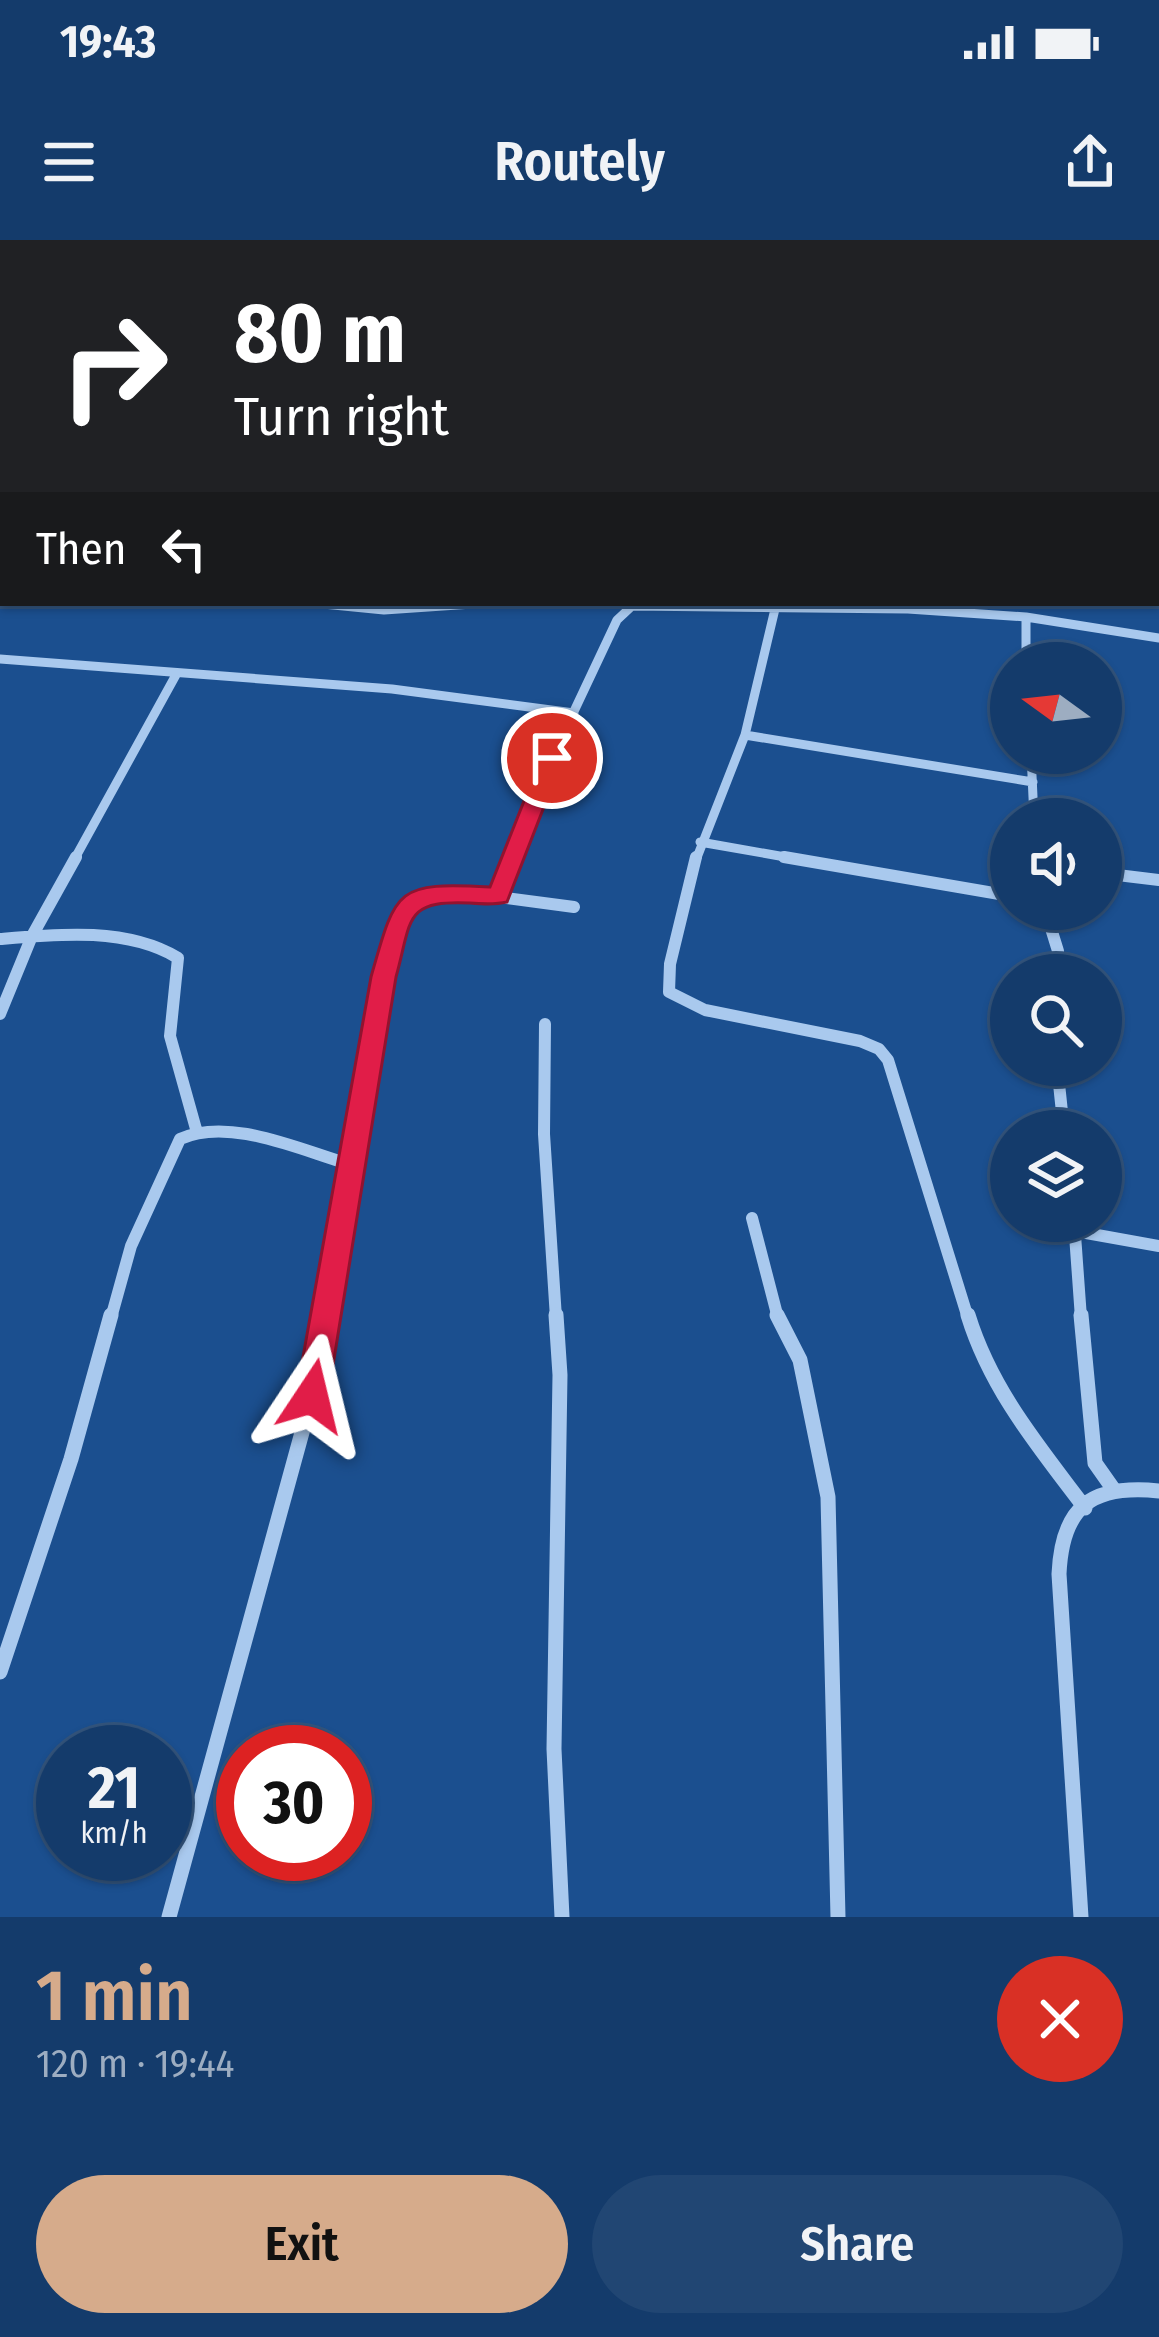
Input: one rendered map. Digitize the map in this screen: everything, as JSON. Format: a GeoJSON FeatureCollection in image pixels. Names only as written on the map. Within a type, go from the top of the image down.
{"type":"FeatureCollection","features":[{"type":"Feature","properties":{"kind":"street"},"geometry":{"type":"LineString","coordinates":[[344,606],[385,610],[443,606]]}},
{"type":"Feature","properties":{"kind":"street"},"geometry":{"type":"LineString","coordinates":[[498,896],[574,713],[617,620],[629,606]]}},
{"type":"Feature","properties":{"kind":"street"},"geometry":{"type":"LineString","coordinates":[[666,606],[908,606],[1026,617],[1159,638]]}},
{"type":"Feature","properties":{"kind":"street"},"geometry":{"type":"LineString","coordinates":[[775,609],[745,735],[700,842],[670,964],[669,992],[705,1010],[860,1041],[879,1049],[888,1060],[979,1352],[1008,1406],[1085,1508]]}},
{"type":"Feature","properties":{"kind":"street"},"geometry":{"type":"LineString","coordinates":[[1026,617],[1026,642]]}},
{"type":"Feature","properties":{"kind":"street"},"geometry":{"type":"LineString","coordinates":[[0,658],[392,689],[574,713]]}},
{"type":"Feature","properties":{"kind":"street"},"geometry":{"type":"LineString","coordinates":[[0,1014],[32,936],[177,674]]}},
{"type":"Feature","properties":{"kind":"street"},"geometry":{"type":"LineString","coordinates":[[745,735],[1033,782]]}},
{"type":"Feature","properties":{"kind":"street"},"geometry":{"type":"LineString","coordinates":[[1032,774],[1033,798]]}},
{"type":"Feature","properties":{"kind":"street"},"geometry":{"type":"LineString","coordinates":[[700,842],[990,892]]}},
{"type":"Feature","properties":{"kind":"street"},"geometry":{"type":"LineString","coordinates":[[1122,876],[1159,880]]}},
{"type":"Feature","properties":{"kind":"street"},"geometry":{"type":"LineString","coordinates":[[169,1917],[312,1396],[383,977],[409,903],[428,892],[574,907]]}},
{"type":"Feature","properties":{"kind":"street"},"geometry":{"type":"LineString","coordinates":[[0,939],[32,936],[166,946],[178,958],[170,1036],[196,1130]]}},
{"type":"Feature","properties":{"kind":"street"},"geometry":{"type":"LineString","coordinates":[[545,1024],[544,1134],[560,1375],[554,1749],[562,1917]]}},
{"type":"Feature","properties":{"kind":"street"},"geometry":{"type":"LineString","coordinates":[[0,1672],[71,1459],[131,1246],[180,1139],[196,1130],[221,1131],[352,1165]]}},
{"type":"Feature","properties":{"kind":"street"},"geometry":{"type":"LineString","coordinates":[[752,1218],[776,1312],[800,1360],[828,1497],[838,1917]]}},
{"type":"Feature","properties":{"kind":"street"},"geometry":{"type":"LineString","coordinates":[[1122,1237],[1159,1246]]}},
{"type":"Feature","properties":{"kind":"street"},"geometry":{"type":"LineString","coordinates":[[1076,1242],[1090,1432],[1095,1463],[1114,1490]]}},
{"type":"Feature","properties":{"kind":"street"},"geometry":{"type":"LineString","coordinates":[[1081,1917],[1059,1574],[1063,1531],[1085,1508],[1114,1490],[1159,1491]]}},
{"type":"Feature","properties":{"kind":"route"},"geometry":{"type":"LineString","coordinates":[[312,1396],[383,977],[396,931],[409,903],[428,892],[498,896],[552,758]]}}]}
